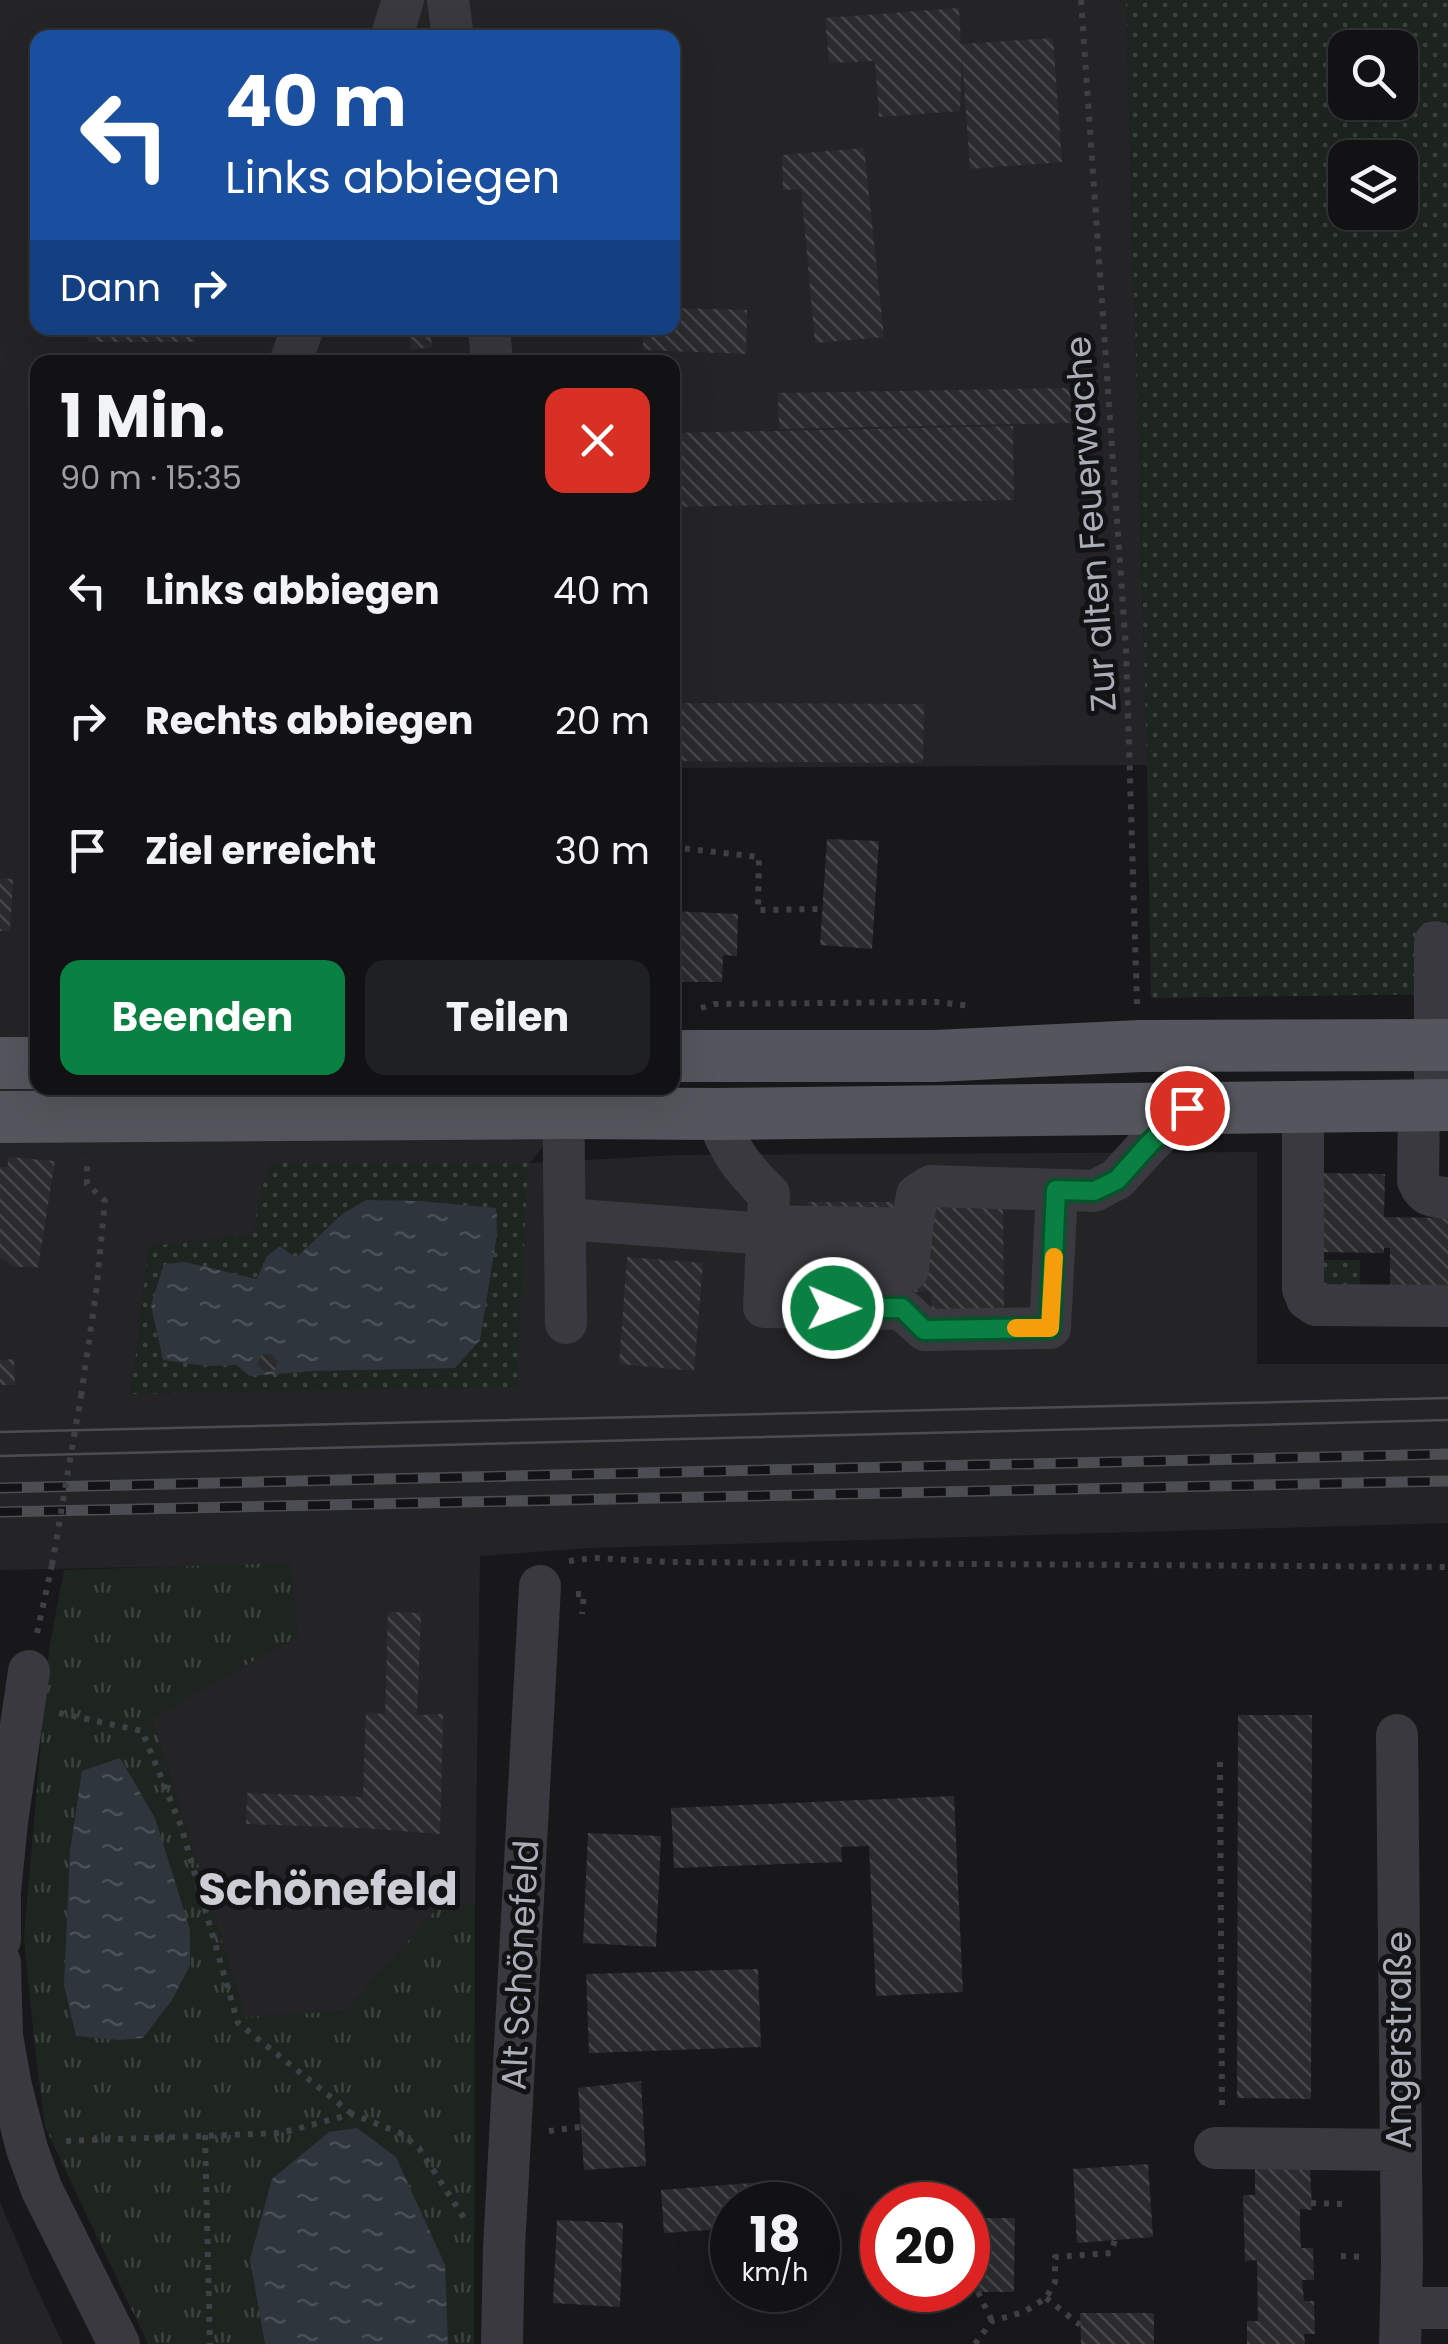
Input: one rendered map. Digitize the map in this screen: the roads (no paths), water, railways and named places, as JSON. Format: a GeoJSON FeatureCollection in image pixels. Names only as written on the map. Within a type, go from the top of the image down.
{"type":"FeatureCollection","features":[{"type":"Feature","properties":{"kind":"main road"},"geometry":{"type":"LineString","coordinates":[[680,1056],[935,1056],[1140,1046],[1442,1045]]}},
{"type":"Feature","properties":{"kind":"main road"},"geometry":{"type":"LineString","coordinates":[[0,1064],[30,1063]]}},
{"type":"Feature","properties":{"kind":"main road"},"geometry":{"type":"LineString","coordinates":[[0,1117],[98,1131],[183,1102],[564,1100],[716,1114],[1434,1105]]}},
{"type":"Feature","properties":{"kind":"street"},"geometry":{"type":"LineString","coordinates":[[394,30],[403,0]]}},
{"type":"Feature","properties":{"kind":"street"},"geometry":{"type":"LineString","coordinates":[[448,0],[451,30]]}},
{"type":"Feature","properties":{"kind":"street"},"geometry":{"type":"LineString","coordinates":[[1436,942],[1442,1045],[1418,1181],[1422,1191],[1448,1198]]}},
{"type":"Feature","properties":{"kind":"street"},"geometry":{"type":"LineString","coordinates":[[564,1100],[566,1322]]}},
{"type":"Feature","properties":{"kind":"street"},"geometry":{"type":"LineString","coordinates":[[1303,1107],[1306,1299],[1316,1305],[1448,1306]]}},
{"type":"Feature","properties":{"kind":"street"},"geometry":{"type":"LineString","coordinates":[[565,1219],[766,1241],[912,1229],[917,1195],[931,1186],[1094,1191],[1117,1180],[1187,1108]]}},
{"type":"Feature","properties":{"kind":"street"},"geometry":{"type":"LineString","coordinates":[[716,1114],[727,1144],[768,1194],[764,1306],[902,1308],[924,1330],[1050,1328],[1056,1190]]}},
{"type":"Feature","properties":{"kind":"street","name":"Alt Schönefeld"},"geometry":{"type":"LineString","coordinates":[[502,2344],[540,1586]]}},
{"type":"Feature","properties":{"kind":"street"},"geometry":{"type":"LineString","coordinates":[[0,1940],[6,1822],[28,1688]]}},
{"type":"Feature","properties":{"kind":"street","name":"Angerstraße"},"geometry":{"type":"LineString","coordinates":[[1397,1735],[1401,2326]]}},
{"type":"Feature","properties":{"kind":"street"},"geometry":{"type":"LineString","coordinates":[[0,1962],[2,2036],[27,2150],[42,2190],[119,2344]]}},
{"type":"Feature","properties":{"kind":"street"},"geometry":{"type":"LineString","coordinates":[[1218,2148],[1400,2163]]}},
{"type":"Feature","properties":{"kind":"street"},"geometry":{"type":"LineString","coordinates":[[1321,2194],[1400,2163]]}},
{"type":"Feature","properties":{"kind":"street"},"geometry":{"type":"LineString","coordinates":[[1401,2326],[1448,2308]]}},
{"type":"Feature","properties":{"kind":"water"},"geometry":{"type":"Polygon","coordinates":[[[366,1200],[496,1208],[497,1234],[480,1340],[455,1368],[250,1376],[236,1365],[206,1366],[163,1360],[151,1305],[164,1264],[185,1262],[257,1279],[267,1256],[280,1246],[296,1258],[342,1214],[366,1200]]]}},
{"type":"Feature","properties":{"kind":"water"},"geometry":{"type":"Polygon","coordinates":[[[120,1758],[155,1818],[190,1930],[190,1965],[172,2000],[143,2038],[119,2040],[76,2036],[64,1985],[70,1851],[82,1771],[120,1758]]]}},
{"type":"Feature","properties":{"kind":"water"},"geometry":{"type":"Polygon","coordinates":[[[357,2128],[396,2157],[445,2265],[448,2344],[265,2344],[250,2259],[272,2179],[329,2132],[357,2128]]]}},
{"type":"Feature","properties":{"kind":"tram line"},"geometry":{"type":"LineString","coordinates":[[0,1432],[1448,1398]]}},
{"type":"Feature","properties":{"kind":"tram line"},"geometry":{"type":"LineString","coordinates":[[0,1456],[1448,1420]]}},
{"type":"Feature","properties":{"kind":"railway"},"geometry":{"type":"LineString","coordinates":[[0,1488],[1448,1454]]}},
{"type":"Feature","properties":{"kind":"railway"},"geometry":{"type":"LineString","coordinates":[[0,1512],[1448,1481]]}},
{"type":"Feature","properties":{"kind":"district","name":"Schönefeld"},"geometry":{"type":"Point","coordinates":[328,1889]}}]}
